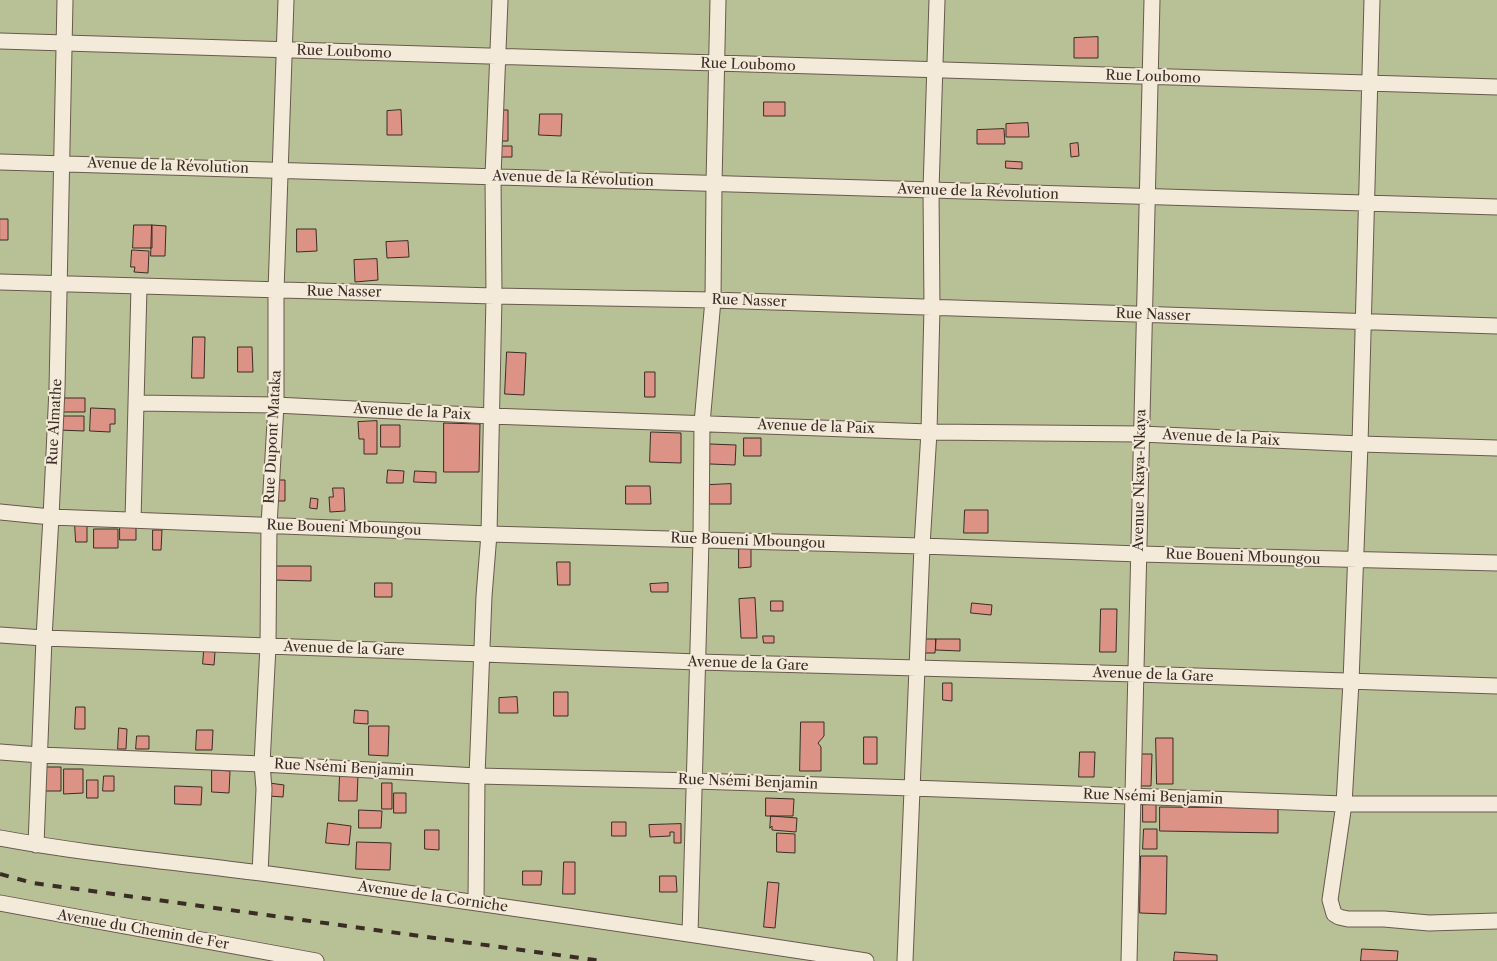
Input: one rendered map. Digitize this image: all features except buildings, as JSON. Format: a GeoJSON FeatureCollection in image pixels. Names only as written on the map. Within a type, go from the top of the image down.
{"type":"FeatureCollection","features":[{"type":"Feature","properties":{"kind":"street","name":"Rue Almathe"},"geometry":{"type":"LineString","coordinates":[[36,845],[60,284],[66,0]]}},
{"type":"Feature","properties":{"kind":"street","name":"Rue Dupont Mataka"},"geometry":{"type":"LineString","coordinates":[[260,873],[264,788],[262,764],[268,646],[268,525],[276,405],[276,291],[286,0]]}},
{"type":"Feature","properties":{"kind":"street"},"geometry":{"type":"LineString","coordinates":[[476,902],[477,776],[488,534],[494,296],[493,176],[500,0]]}},
{"type":"Feature","properties":{"kind":"street"},"geometry":{"type":"LineString","coordinates":[[690,934],[701,540],[702,422],[713,300],[718,0]]}},
{"type":"Feature","properties":{"kind":"street"},"geometry":{"type":"LineString","coordinates":[[905,961],[922,546],[929,432],[932,308],[931,190],[937,0]]}},
{"type":"Feature","properties":{"kind":"street","name":"Avenue Nkaya-Nkaya"},"geometry":{"type":"LineString","coordinates":[[1129,961],[1152,0]]}},
{"type":"Feature","properties":{"kind":"street"},"geometry":{"type":"LineString","coordinates":[[1372,0],[1360,444],[1351,682],[1344,804],[1330,900],[1334,914],[1339,917],[1429,923],[1497,921]]}},
{"type":"Feature","properties":{"kind":"street","name":"Rue Loubomo"},"geometry":{"type":"LineString","coordinates":[[0,41],[1497,87]]}},
{"type":"Feature","properties":{"kind":"street","name":"Avenue de la Révolution"},"geometry":{"type":"LineString","coordinates":[[0,162],[1497,207]]}},
{"type":"Feature","properties":{"kind":"street","name":"Rue Nasser"},"geometry":{"type":"LineString","coordinates":[[0,282],[276,291],[713,300],[1497,326]]}},
{"type":"Feature","properties":{"kind":"street"},"geometry":{"type":"LineString","coordinates":[[133,520],[139,287]]}},
{"type":"Feature","properties":{"kind":"street","name":"Avenue de la Paix"},"geometry":{"type":"LineString","coordinates":[[136,403],[276,405],[491,416],[684,423],[702,422],[929,432],[1141,434],[1497,448]]}},
{"type":"Feature","properties":{"kind":"street","name":"Rue Boueni Mboungou"},"geometry":{"type":"LineString","coordinates":[[0,512],[51,517],[488,534],[1497,563]]}},
{"type":"Feature","properties":{"kind":"street","name":"Avenue de la Gare"},"geometry":{"type":"LineString","coordinates":[[0,635],[483,655],[1497,686]]}},
{"type":"Feature","properties":{"kind":"street","name":"Rue Nsémi Benjamin"},"geometry":{"type":"LineString","coordinates":[[0,752],[477,776],[912,788],[1344,804],[1497,804]]}},
{"type":"Feature","properties":{"kind":"street","name":"Avenue de la Corniche"},"geometry":{"type":"LineString","coordinates":[[0,838],[36,845],[476,902],[866,961]]}},
{"type":"Feature","properties":{"kind":"street","name":"Avenue du Chemin de Fer"},"geometry":{"type":"LineString","coordinates":[[0,903],[316,961]]}},
{"type":"Feature","properties":{"kind":"green space"},"geometry":{"type":"Polygon","coordinates":[[[0,0],[1497,0],[1497,961],[0,961],[0,0]]]}},
{"type":"Feature","properties":{"kind":"railway"},"geometry":{"type":"LineString","coordinates":[[0,874],[33,883],[602,961]]}}]}
